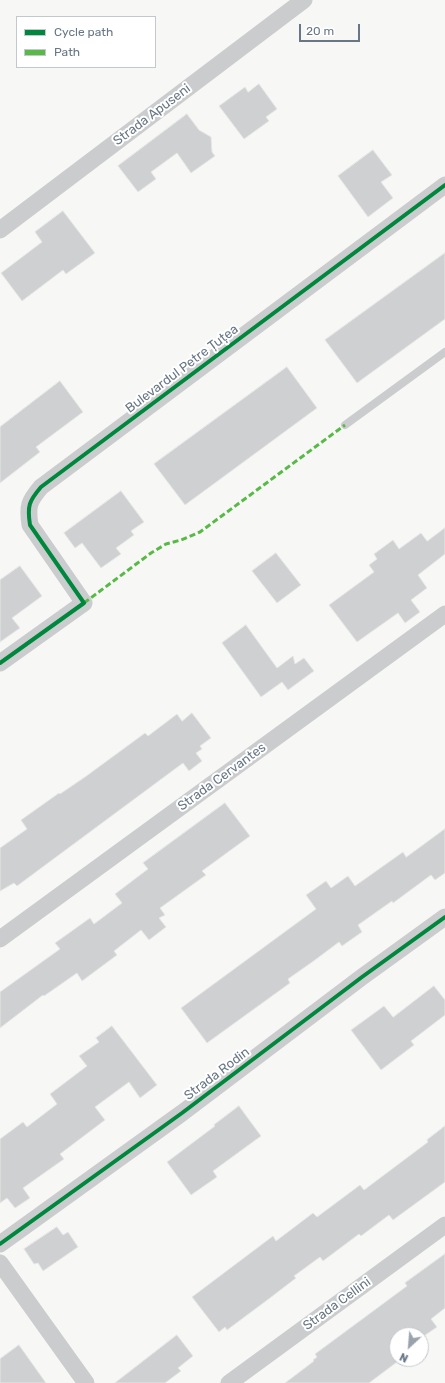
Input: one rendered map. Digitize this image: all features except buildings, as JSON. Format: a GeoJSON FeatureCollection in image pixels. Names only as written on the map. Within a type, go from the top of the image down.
{"type":"FeatureCollection","features":[{"type":"Feature","properties":{"kind":"street","name":"Strada Apuseni"},"geometry":{"type":"LineString","coordinates":[[0,230],[304,0]]}},
{"type":"Feature","properties":{"kind":"street","name":"Bulevardul Petre Țuțea"},"geometry":{"type":"LineString","coordinates":[[0,663],[84,603],[30,525],[28,513],[31,498],[41,487],[445,185]]}},
{"type":"Feature","properties":{"kind":"street","name":"Strada Cervantes"},"geometry":{"type":"LineString","coordinates":[[0,939],[445,614]]}},
{"type":"Feature","properties":{"kind":"street","name":"Strada Rodin"},"geometry":{"type":"LineString","coordinates":[[0,1244],[182,1113],[356,982],[445,918]]}},
{"type":"Feature","properties":{"kind":"street","name":"Strada Cellini"},"geometry":{"type":"LineString","coordinates":[[230,1383],[445,1225]]}},
{"type":"Feature","properties":{"kind":"street"},"geometry":{"type":"LineString","coordinates":[[0,1263],[86,1383]]}},
{"type":"Feature","properties":{"kind":"lane"},"geometry":{"type":"LineString","coordinates":[[345,425],[445,352]]}},
{"type":"Feature","properties":{"kind":"marked path"},"geometry":{"type":"LineString","coordinates":[[84,603],[151,553],[166,544],[181,540],[200,532],[345,425]]}},
{"type":"Feature","properties":{"kind":"cycle path"},"geometry":{"type":"LineString","coordinates":[[0,663],[84,603],[30,525],[29,508],[31,500],[41,487],[445,185]]}},
{"type":"Feature","properties":{"kind":"cycle path"},"geometry":{"type":"LineString","coordinates":[[0,1244],[182,1113],[362,977],[445,917]]}}]}
